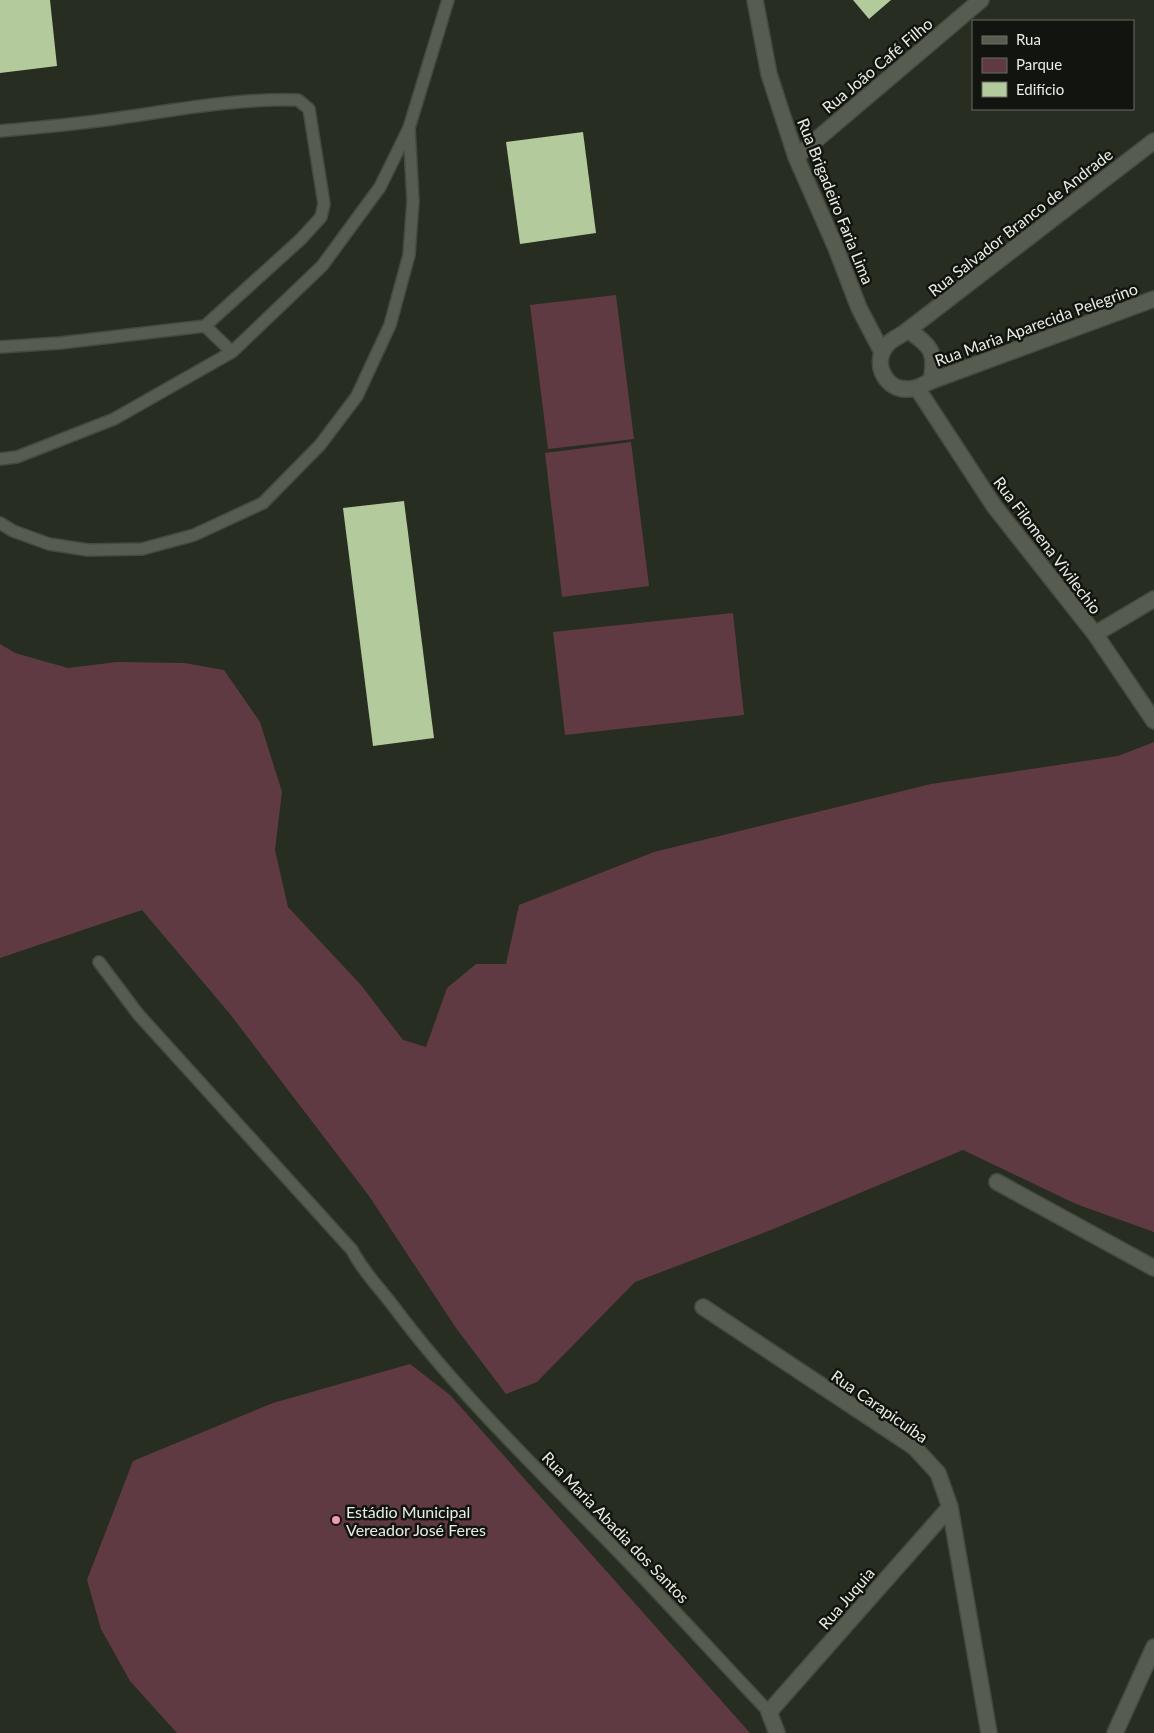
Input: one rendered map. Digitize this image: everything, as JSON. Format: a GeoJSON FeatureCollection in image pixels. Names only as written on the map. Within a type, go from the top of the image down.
{"type":"FeatureCollection","features":[{"type":"Feature","properties":{"kind":"street","name":"Rua Brigadeiro Faria Lima"},"geometry":{"type":"LineString","coordinates":[[755,0],[769,74],[796,157],[836,248],[859,308],[882,352]]}},
{"type":"Feature","properties":{"kind":"street","name":"Rua João Café Filho"},"geometry":{"type":"LineString","coordinates":[[796,157],[980,0]]}},
{"type":"Feature","properties":{"kind":"street","name":"Rua Salvador Branco de Andrade"},"geometry":{"type":"LineString","coordinates":[[908,330],[1154,140]]}},
{"type":"Feature","properties":{"kind":"street","name":"Rua Maria Aparecida Pelegrino"},"geometry":{"type":"LineString","coordinates":[[931,381],[1154,299]]}},
{"type":"Feature","properties":{"kind":"street"},"geometry":{"type":"LineString","coordinates":[[908,330],[927,343],[932,351],[934,360],[931,381],[916,388],[899,389],[890,384],[881,369],[882,352],[887,344],[908,330]]}},
{"type":"Feature","properties":{"kind":"street","name":"Rua Filomena Vivilechio"},"geometry":{"type":"LineString","coordinates":[[916,388],[994,506],[1095,634],[1154,721]]}},
{"type":"Feature","properties":{"kind":"street"},"geometry":{"type":"LineString","coordinates":[[1095,634],[1154,599]]}},
{"type":"Feature","properties":{"kind":"street"},"geometry":{"type":"LineString","coordinates":[[997,1182],[1154,1268]]}},
{"type":"Feature","properties":{"kind":"street","name":"Rua Carapicuíba"},"geometry":{"type":"LineString","coordinates":[[703,1307],[914,1447],[938,1472],[950,1507],[989,1733]]}},
{"type":"Feature","properties":{"kind":"street","name":"Rua Juquia"},"geometry":{"type":"LineString","coordinates":[[769,1712],[950,1507]]}},
{"type":"Feature","properties":{"kind":"street"},"geometry":{"type":"LineString","coordinates":[[1115,1733],[1154,1647]]}},
{"type":"Feature","properties":{"kind":"street","name":"Rua Maria Abadia dos Santos"},"geometry":{"type":"LineString","coordinates":[[769,1712],[777,1733]]}},
{"type":"Feature","properties":{"kind":"lane"},"geometry":{"type":"LineString","coordinates":[[0,459],[16,457],[114,419],[232,352],[322,266],[380,187],[409,128],[448,0]]}},
{"type":"Feature","properties":{"kind":"lane"},"geometry":{"type":"LineString","coordinates":[[0,131],[223,104],[279,99],[304,102],[309,109],[324,204],[321,217],[301,239],[205,326],[60,343],[0,347]]}},
{"type":"Feature","properties":{"kind":"lane"},"geometry":{"type":"LineString","coordinates":[[0,523],[13,531],[49,544],[88,550],[142,549],[194,535],[263,503],[320,445],[357,396],[390,325],[409,255],[413,200],[409,128]]}},
{"type":"Feature","properties":{"kind":"lane"},"geometry":{"type":"LineString","coordinates":[[205,326],[232,352]]}},
{"type":"Feature","properties":{"kind":"lane","name":"Rua Maria Abadia dos Santos"},"geometry":{"type":"LineString","coordinates":[[99,962],[138,1014],[352,1250],[361,1268],[388,1299],[424,1347],[494,1426],[605,1538],[769,1712]]}},
{"type":"Feature","properties":{"kind":"green space"},"geometry":{"type":"Polygon","coordinates":[[[616,295],[634,439],[548,449],[530,305],[616,295]]]}},
{"type":"Feature","properties":{"kind":"green space"},"geometry":{"type":"Polygon","coordinates":[[[631,442],[649,586],[562,597],[545,453],[631,442]]]}},
{"type":"Feature","properties":{"kind":"green space"},"geometry":{"type":"Polygon","coordinates":[[[733,613],[744,715],[565,735],[553,632],[733,613]]]}},
{"type":"Feature","properties":{"kind":"green space"},"geometry":{"type":"Polygon","coordinates":[[[0,644],[15,653],[68,668],[117,662],[184,663],[224,670],[260,722],[282,792],[275,850],[288,907],[361,985],[403,1040],[426,1047],[447,988],[476,964],[506,964],[519,905],[654,852],[931,784],[1118,756],[1154,742],[1154,1232],[1076,1204],[963,1150],[771,1230],[635,1282],[537,1382],[506,1394],[456,1328],[369,1196],[230,1014],[142,910],[0,958],[0,644]]]}},
{"type":"Feature","properties":{"kind":"green space","name":"Estádio Municipal Vereador José Feres"},"geometry":{"type":"Polygon","coordinates":[[[410,1364],[450,1395],[750,1733],[177,1733],[130,1681],[101,1629],[87,1580],[133,1461],[273,1403],[410,1364]]]}},
{"type":"Feature","properties":{"kind":"building"},"geometry":{"type":"Polygon","coordinates":[[[0,0],[50,0],[57,66],[0,73],[0,0]]]}},
{"type":"Feature","properties":{"kind":"building"},"geometry":{"type":"Polygon","coordinates":[[[853,0],[891,0],[869,19],[853,0]]]}},
{"type":"Feature","properties":{"kind":"building"},"geometry":{"type":"Polygon","coordinates":[[[583,132],[596,233],[520,244],[506,142],[583,132]]]}},
{"type":"Feature","properties":{"kind":"building"},"geometry":{"type":"Polygon","coordinates":[[[404,501],[434,738],[373,746],[343,508],[404,501]]]}},
{"type":"Feature","properties":{"kind":"place","name":"Estádio Municipal Vereador José Feres"},"geometry":{"type":"Point","coordinates":[336,1520]}}]}
